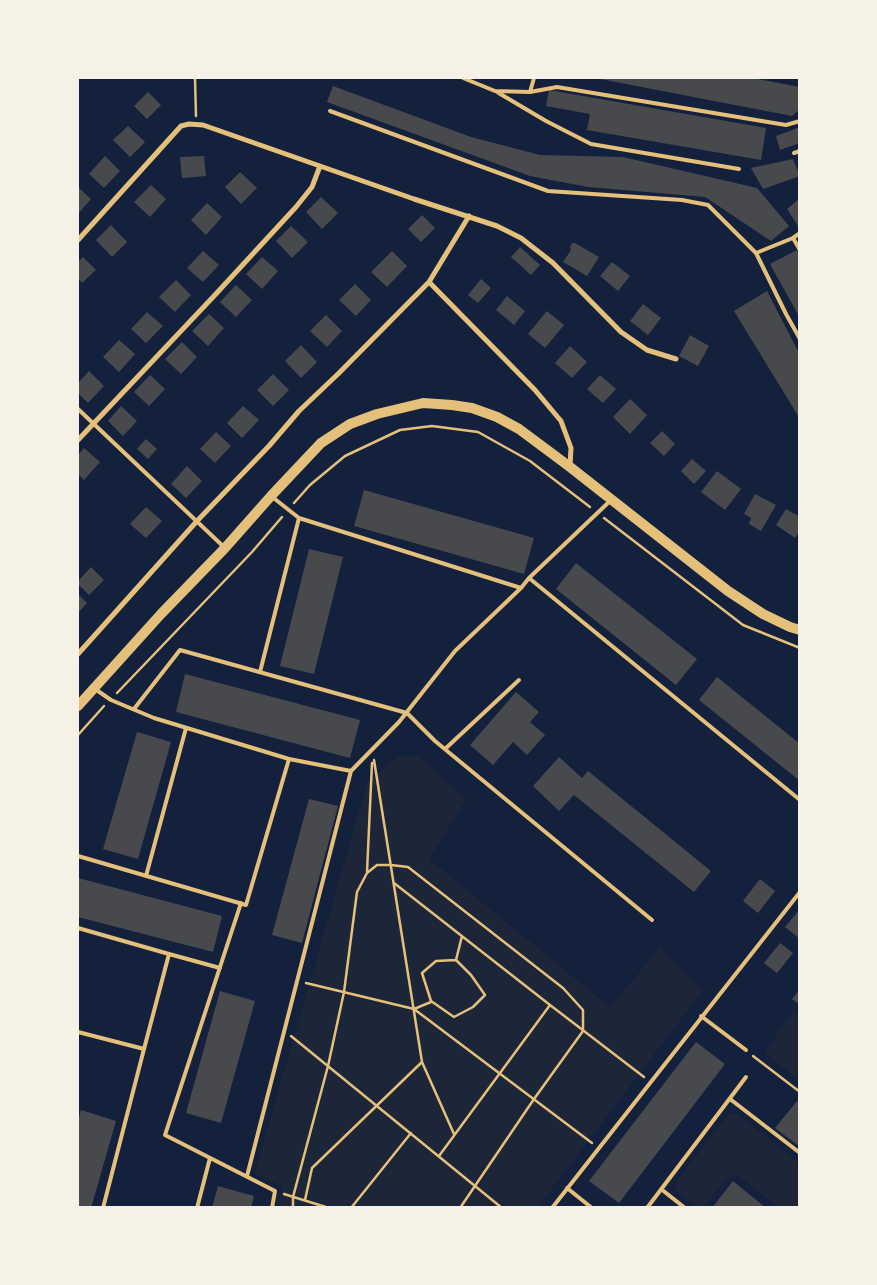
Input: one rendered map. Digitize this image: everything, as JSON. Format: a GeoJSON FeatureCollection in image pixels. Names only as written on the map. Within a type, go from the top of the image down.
{"type":"FeatureCollection","features":[{"type":"Feature","properties":{"kind":"main road"},"geometry":{"type":"LineString","coordinates":[[78,706],[321,443],[350,424],[377,414],[423,403],[472,408],[497,417],[519,429],[728,591],[763,614],[800,630]]}},
{"type":"Feature","properties":{"kind":"street"},"geometry":{"type":"LineString","coordinates":[[78,240],[181,126],[190,124],[203,125],[414,200],[497,226],[521,238],[553,263],[622,332],[647,350],[676,359]]}},
{"type":"Feature","properties":{"kind":"street"},"geometry":{"type":"LineString","coordinates":[[78,440],[296,207],[312,187],[320,166]]}},
{"type":"Feature","properties":{"kind":"street"},"geometry":{"type":"LineString","coordinates":[[78,654],[299,411],[429,282],[469,216]]}},
{"type":"Feature","properties":{"kind":"street"},"geometry":{"type":"LineString","coordinates":[[429,282],[535,390],[561,421],[571,448],[570,467]]}},
{"type":"Feature","properties":{"kind":"lane"},"geometry":{"type":"LineString","coordinates":[[463,78],[495,91],[546,121],[591,144],[738,169]]}},
{"type":"Feature","properties":{"kind":"lane"},"geometry":{"type":"LineString","coordinates":[[530,92],[534,78]]}},
{"type":"Feature","properties":{"kind":"lane"},"geometry":{"type":"LineString","coordinates":[[495,91],[530,92],[557,87],[786,126],[800,121]]}},
{"type":"Feature","properties":{"kind":"lane"},"geometry":{"type":"LineString","coordinates":[[330,111],[548,191],[682,200],[708,205],[756,253],[800,340]]}},
{"type":"Feature","properties":{"kind":"lane"},"geometry":{"type":"LineString","coordinates":[[794,152],[800,151]]}},
{"type":"Feature","properties":{"kind":"lane"},"geometry":{"type":"LineString","coordinates":[[756,253],[793,238],[800,233]]}},
{"type":"Feature","properties":{"kind":"lane"},"geometry":{"type":"LineString","coordinates":[[793,238],[800,250]]}},
{"type":"Feature","properties":{"kind":"lane"},"geometry":{"type":"LineString","coordinates":[[78,409],[225,548]]}},
{"type":"Feature","properties":{"kind":"lane"},"geometry":{"type":"LineString","coordinates":[[271,496],[299,518],[521,588]]}},
{"type":"Feature","properties":{"kind":"lane"},"geometry":{"type":"LineString","coordinates":[[246,1176],[351,771],[407,713],[455,651],[612,500]]}},
{"type":"Feature","properties":{"kind":"lane"},"geometry":{"type":"LineString","coordinates":[[260,672],[299,518]]}},
{"type":"Feature","properties":{"kind":"lane"},"geometry":{"type":"LineString","coordinates":[[529,578],[800,800]]}},
{"type":"Feature","properties":{"kind":"lane"},"geometry":{"type":"LineString","coordinates":[[134,709],[180,650],[407,713],[435,741],[652,920]]}},
{"type":"Feature","properties":{"kind":"lane"},"geometry":{"type":"LineString","coordinates":[[445,749],[519,680]]}},
{"type":"Feature","properties":{"kind":"lane"},"geometry":{"type":"LineString","coordinates":[[93,688],[111,700],[154,718],[289,759],[351,771]]}},
{"type":"Feature","properties":{"kind":"lane"},"geometry":{"type":"LineString","coordinates":[[146,876],[186,728]]}},
{"type":"Feature","properties":{"kind":"lane"},"geometry":{"type":"LineString","coordinates":[[78,856],[246,905],[289,759]]}},
{"type":"Feature","properties":{"kind":"lane"},"geometry":{"type":"LineString","coordinates":[[552,1208],[800,892]]}},
{"type":"Feature","properties":{"kind":"lane"},"geometry":{"type":"LineString","coordinates":[[241,903],[165,1135],[275,1191],[272,1208]]}},
{"type":"Feature","properties":{"kind":"lane"},"geometry":{"type":"LineString","coordinates":[[78,928],[220,968]]}},
{"type":"Feature","properties":{"kind":"lane"},"geometry":{"type":"LineString","coordinates":[[103,1208],[169,954]]}},
{"type":"Feature","properties":{"kind":"lane"},"geometry":{"type":"LineString","coordinates":[[701,1016],[746,1050]]}},
{"type":"Feature","properties":{"kind":"lane"},"geometry":{"type":"LineString","coordinates":[[78,1032],[144,1049]]}},
{"type":"Feature","properties":{"kind":"lane"},"geometry":{"type":"LineString","coordinates":[[647,1208],[746,1077]]}},
{"type":"Feature","properties":{"kind":"lane"},"geometry":{"type":"LineString","coordinates":[[730,1099],[800,1153]]}},
{"type":"Feature","properties":{"kind":"lane"},"geometry":{"type":"LineString","coordinates":[[197,1208],[210,1158]]}},
{"type":"Feature","properties":{"kind":"lane"},"geometry":{"type":"LineString","coordinates":[[567,1188],[592,1208]]}},
{"type":"Feature","properties":{"kind":"lane"},"geometry":{"type":"LineString","coordinates":[[661,1189],[685,1208]]}},
{"type":"Feature","properties":{"kind":"path"},"geometry":{"type":"LineString","coordinates":[[196,78],[196,124]]}},
{"type":"Feature","properties":{"kind":"path"},"geometry":{"type":"LineString","coordinates":[[373,749],[422,1062],[454,1134]]}},
{"type":"Feature","properties":{"kind":"path"},"geometry":{"type":"LineString","coordinates":[[367,873],[373,749]]}},
{"type":"Feature","properties":{"kind":"path"},"geometry":{"type":"LineString","coordinates":[[293,1208],[293,1197],[328,1066],[344,992],[356,892],[367,873],[377,865],[408,867],[563,988],[583,1010],[583,1031],[460,1208]]}},
{"type":"Feature","properties":{"kind":"path"},"geometry":{"type":"LineString","coordinates":[[394,883],[650,1082]]}},
{"type":"Feature","properties":{"kind":"path"},"geometry":{"type":"LineString","coordinates":[[456,960],[462,936]]}},
{"type":"Feature","properties":{"kind":"path"},"geometry":{"type":"LineString","coordinates":[[456,960],[471,975],[485,995],[473,1007],[454,1016],[431,1002],[422,973],[436,961],[456,960]]}},
{"type":"Feature","properties":{"kind":"path"},"geometry":{"type":"LineString","coordinates":[[297,981],[414,1009],[598,1148]]}},
{"type":"Feature","properties":{"kind":"path"},"geometry":{"type":"LineString","coordinates":[[414,1009],[431,1002]]}},
{"type":"Feature","properties":{"kind":"path"},"geometry":{"type":"LineString","coordinates":[[439,1156],[550,1005]]}},
{"type":"Feature","properties":{"kind":"path"},"geometry":{"type":"LineString","coordinates":[[284,1030],[502,1208]]}},
{"type":"Feature","properties":{"kind":"path"},"geometry":{"type":"LineString","coordinates":[[746,1050],[800,1092]]}},
{"type":"Feature","properties":{"kind":"path"},"geometry":{"type":"LineString","coordinates":[[305,1200],[312,1168],[422,1062]]}},
{"type":"Feature","properties":{"kind":"path"},"geometry":{"type":"LineString","coordinates":[[351,1208],[410,1133]]}},
{"type":"Feature","properties":{"kind":"path"},"geometry":{"type":"LineString","coordinates":[[275,1191],[329,1208]]}},
{"type":"Feature","properties":{"kind":"shaded area"},"geometry":{"type":"Polygon","coordinates":[[[399,756],[419,756],[466,800],[429,859],[610,1007],[660,948],[703,990],[538,1207],[278,1207],[282,1186],[255,1173],[367,783],[399,756]]]}},
{"type":"Feature","properties":{"kind":"shaded area"},"geometry":{"type":"Polygon","coordinates":[[[793,1010],[799,1015],[799,1080],[765,1053],[793,1010]]]}},
{"type":"Feature","properties":{"kind":"shaded area"},"geometry":{"type":"Polygon","coordinates":[[[736,1113],[799,1163],[799,1207],[778,1207],[736,1174],[727,1178],[705,1206],[697,1207],[677,1192],[675,1183],[729,1114],[736,1113]]]}},
{"type":"Feature","properties":{"kind":"building"},"geometry":{"type":"Polygon","coordinates":[[[595,78],[752,78],[800,87],[800,109],[792,116],[595,78]]]}},
{"type":"Feature","properties":{"kind":"building"},"geometry":{"type":"Polygon","coordinates":[[[333,86],[471,137],[540,155],[623,157],[757,188],[789,226],[771,241],[705,197],[588,187],[530,176],[327,102],[333,86]]]}},
{"type":"Feature","properties":{"kind":"building"},"geometry":{"type":"Polygon","coordinates":[[[549,90],[766,128],[761,160],[587,130],[590,114],[546,106],[549,90]]]}},
{"type":"Feature","properties":{"kind":"building"},"geometry":{"type":"Polygon","coordinates":[[[148,92],[161,105],[147,119],[134,106],[148,92]]]}},
{"type":"Feature","properties":{"kind":"building"},"geometry":{"type":"Polygon","coordinates":[[[128,126],[145,142],[130,157],[113,140],[128,126]]]}},
{"type":"Feature","properties":{"kind":"building"},"geometry":{"type":"Polygon","coordinates":[[[800,127],[800,143],[780,150],[776,136],[800,127]]]}},
{"type":"Feature","properties":{"kind":"building"},"geometry":{"type":"Polygon","coordinates":[[[105,156],[120,171],[104,188],[89,174],[105,156]]]}},
{"type":"Feature","properties":{"kind":"building"},"geometry":{"type":"Polygon","coordinates":[[[204,156],[206,176],[182,178],[180,157],[204,156]]]}},
{"type":"Feature","properties":{"kind":"building"},"geometry":{"type":"Polygon","coordinates":[[[793,159],[800,176],[763,189],[751,168],[793,159]]]}},
{"type":"Feature","properties":{"kind":"building"},"geometry":{"type":"Polygon","coordinates":[[[240,172],[257,188],[241,204],[225,187],[240,172]]]}},
{"type":"Feature","properties":{"kind":"building"},"geometry":{"type":"Polygon","coordinates":[[[151,185],[166,199],[150,217],[134,202],[151,185]]]}},
{"type":"Feature","properties":{"kind":"building"},"geometry":{"type":"Polygon","coordinates":[[[78,187],[91,199],[78,214],[78,187]]]}},
{"type":"Feature","properties":{"kind":"building"},"geometry":{"type":"Polygon","coordinates":[[[321,197],[338,213],[322,229],[306,212],[321,197]]]}},
{"type":"Feature","properties":{"kind":"building"},"geometry":{"type":"Polygon","coordinates":[[[800,198],[800,225],[798,226],[787,209],[800,198]]]}},
{"type":"Feature","properties":{"kind":"building"},"geometry":{"type":"Polygon","coordinates":[[[207,203],[222,217],[206,235],[191,220],[207,203]]]}},
{"type":"Feature","properties":{"kind":"building"},"geometry":{"type":"Polygon","coordinates":[[[422,215],[435,228],[421,242],[408,229],[422,215]]]}},
{"type":"Feature","properties":{"kind":"building"},"geometry":{"type":"Polygon","coordinates":[[[111,225],[127,242],[112,257],[96,240],[111,225]]]}},
{"type":"Feature","properties":{"kind":"building"},"geometry":{"type":"Polygon","coordinates":[[[291,226],[308,242],[292,258],[276,241],[291,226]]]}},
{"type":"Feature","properties":{"kind":"building"},"geometry":{"type":"Polygon","coordinates":[[[572,243],[599,257],[587,276],[563,262],[571,250],[572,243]]]}},
{"type":"Feature","properties":{"kind":"building"},"geometry":{"type":"Polygon","coordinates":[[[520,247],[540,265],[531,275],[511,257],[520,247]]]}},
{"type":"Feature","properties":{"kind":"building"},"geometry":{"type":"Polygon","coordinates":[[[797,250],[800,255],[800,318],[770,264],[797,250]]]}},
{"type":"Feature","properties":{"kind":"building"},"geometry":{"type":"Polygon","coordinates":[[[203,251],[219,265],[203,282],[187,268],[203,251]]]}},
{"type":"Feature","properties":{"kind":"building"},"geometry":{"type":"Polygon","coordinates":[[[392,251],[407,266],[387,287],[371,272],[392,251]]]}},
{"type":"Feature","properties":{"kind":"building"},"geometry":{"type":"Polygon","coordinates":[[[83,257],[96,270],[82,283],[78,278],[78,262],[83,257]]]}},
{"type":"Feature","properties":{"kind":"building"},"geometry":{"type":"Polygon","coordinates":[[[262,257],[278,271],[262,289],[246,274],[262,257]]]}},
{"type":"Feature","properties":{"kind":"building"},"geometry":{"type":"Polygon","coordinates":[[[612,262],[630,276],[618,291],[600,276],[612,262]]]}},
{"type":"Feature","properties":{"kind":"building"},"geometry":{"type":"Polygon","coordinates":[[[481,279],[491,288],[478,303],[468,295],[481,279]]]}},
{"type":"Feature","properties":{"kind":"building"},"geometry":{"type":"Polygon","coordinates":[[[176,280],[191,295],[175,312],[159,297],[176,280]]]}},
{"type":"Feature","properties":{"kind":"building"},"geometry":{"type":"Polygon","coordinates":[[[355,284],[371,300],[356,316],[339,300],[355,284]]]}},
{"type":"Feature","properties":{"kind":"building"},"geometry":{"type":"Polygon","coordinates":[[[236,285],[252,300],[236,317],[220,302],[236,285]]]}},
{"type":"Feature","properties":{"kind":"building"},"geometry":{"type":"Polygon","coordinates":[[[767,291],[800,355],[800,419],[734,311],[767,291]]]}},
{"type":"Feature","properties":{"kind":"building"},"geometry":{"type":"Polygon","coordinates":[[[507,296],[525,311],[514,325],[496,310],[507,296]]]}},
{"type":"Feature","properties":{"kind":"building"},"geometry":{"type":"Polygon","coordinates":[[[643,304],[661,318],[648,335],[630,321],[643,304]]]}},
{"type":"Feature","properties":{"kind":"building"},"geometry":{"type":"Polygon","coordinates":[[[547,311],[564,325],[545,348],[528,334],[547,311]]]}},
{"type":"Feature","properties":{"kind":"building"},"geometry":{"type":"Polygon","coordinates":[[[147,312],[163,326],[146,343],[131,329],[147,312]]]}},
{"type":"Feature","properties":{"kind":"building"},"geometry":{"type":"Polygon","coordinates":[[[209,314],[224,328],[208,346],[192,331],[209,314]]]}},
{"type":"Feature","properties":{"kind":"building"},"geometry":{"type":"Polygon","coordinates":[[[326,315],[342,331],[327,347],[310,331],[326,315]]]}},
{"type":"Feature","properties":{"kind":"building"},"geometry":{"type":"Polygon","coordinates":[[[690,335],[709,346],[698,366],[679,356],[690,335]]]}},
{"type":"Feature","properties":{"kind":"building"},"geometry":{"type":"Polygon","coordinates":[[[119,340],[135,354],[119,372],[103,357],[119,340]]]}},
{"type":"Feature","properties":{"kind":"building"},"geometry":{"type":"Polygon","coordinates":[[[182,342],[197,357],[181,374],[165,359],[182,342]]]}},
{"type":"Feature","properties":{"kind":"building"},"geometry":{"type":"Polygon","coordinates":[[[301,345],[317,362],[301,378],[285,361],[301,345]]]}},
{"type":"Feature","properties":{"kind":"building"},"geometry":{"type":"Polygon","coordinates":[[[570,346],[587,362],[572,378],[555,363],[570,346]]]}},
{"type":"Feature","properties":{"kind":"building"},"geometry":{"type":"Polygon","coordinates":[[[89,371],[104,386],[88,403],[78,393],[78,383],[89,371]]]}},
{"type":"Feature","properties":{"kind":"building"},"geometry":{"type":"Polygon","coordinates":[[[273,374],[289,390],[273,406],[257,390],[273,374]]]}},
{"type":"Feature","properties":{"kind":"building"},"geometry":{"type":"Polygon","coordinates":[[[150,375],[165,389],[149,406],[134,392],[150,375]]]}},
{"type":"Feature","properties":{"kind":"building"},"geometry":{"type":"Polygon","coordinates":[[[600,375],[616,389],[603,403],[587,389],[600,375]]]}},
{"type":"Feature","properties":{"kind":"building"},"geometry":{"type":"Polygon","coordinates":[[[630,399],[647,415],[630,434],[613,417],[630,399]]]}},
{"type":"Feature","properties":{"kind":"building"},"geometry":{"type":"Polygon","coordinates":[[[121,406],[137,421],[123,436],[108,421],[121,406]]]}},
{"type":"Feature","properties":{"kind":"building"},"geometry":{"type":"Polygon","coordinates":[[[243,406],[259,420],[242,438],[227,423],[243,406]]]}},
{"type":"Feature","properties":{"kind":"building"},"geometry":{"type":"Polygon","coordinates":[[[662,431],[675,444],[664,456],[650,443],[662,431]]]}},
{"type":"Feature","properties":{"kind":"building"},"geometry":{"type":"Polygon","coordinates":[[[216,432],[231,446],[215,463],[200,449],[216,432]]]}},
{"type":"Feature","properties":{"kind":"building"},"geometry":{"type":"Polygon","coordinates":[[[146,439],[157,449],[148,459],[137,449],[146,439]]]}},
{"type":"Feature","properties":{"kind":"building"},"geometry":{"type":"Polygon","coordinates":[[[84,448],[100,462],[84,480],[78,474],[78,455],[84,448]]]}},
{"type":"Feature","properties":{"kind":"building"},"geometry":{"type":"Polygon","coordinates":[[[692,459],[706,471],[694,484],[681,471],[692,459]]]}},
{"type":"Feature","properties":{"kind":"building"},"geometry":{"type":"Polygon","coordinates":[[[187,466],[202,481],[186,498],[171,484],[187,466]]]}},
{"type":"Feature","properties":{"kind":"building"},"geometry":{"type":"Polygon","coordinates":[[[717,471],[741,489],[725,510],[701,492],[717,471]]]}},
{"type":"Feature","properties":{"kind":"building"},"geometry":{"type":"Polygon","coordinates":[[[364,490],[534,538],[524,574],[354,526],[364,490]]]}},
{"type":"Feature","properties":{"kind":"building"},"geometry":{"type":"Polygon","coordinates":[[[755,494],[776,505],[761,531],[749,524],[751,518],[744,514],[755,494]]]}},
{"type":"Feature","properties":{"kind":"building"},"geometry":{"type":"Polygon","coordinates":[[[146,507],[162,521],[146,538],[130,524],[146,507]]]}},
{"type":"Feature","properties":{"kind":"building"},"geometry":{"type":"Polygon","coordinates":[[[786,509],[800,517],[800,531],[795,538],[776,525],[786,509]]]}},
{"type":"Feature","properties":{"kind":"building"},"geometry":{"type":"Polygon","coordinates":[[[309,549],[343,557],[314,674],[280,666],[309,549]]]}},
{"type":"Feature","properties":{"kind":"building"},"geometry":{"type":"Polygon","coordinates":[[[576,563],[697,659],[676,685],[556,589],[576,563]]]}},
{"type":"Feature","properties":{"kind":"building"},"geometry":{"type":"Polygon","coordinates":[[[91,567],[104,580],[89,595],[78,584],[78,581],[91,567]]]}},
{"type":"Feature","properties":{"kind":"building"},"geometry":{"type":"Polygon","coordinates":[[[78,594],[87,603],[78,613],[78,594]]]}},
{"type":"Feature","properties":{"kind":"building"},"geometry":{"type":"Polygon","coordinates":[[[185,674],[360,720],[350,758],[176,712],[185,674]]]}},
{"type":"Feature","properties":{"kind":"building"},"geometry":{"type":"Polygon","coordinates":[[[717,677],[800,744],[800,781],[699,700],[717,677]]]}},
{"type":"Feature","properties":{"kind":"building"},"geometry":{"type":"Polygon","coordinates":[[[516,692],[539,712],[530,722],[545,735],[527,755],[513,742],[493,765],[470,745],[516,692]]]}},
{"type":"Feature","properties":{"kind":"building"},"geometry":{"type":"Polygon","coordinates":[[[137,732],[171,742],[138,859],[103,849],[137,732]]]}},
{"type":"Feature","properties":{"kind":"building"},"geometry":{"type":"Polygon","coordinates":[[[559,757],[582,778],[588,771],[711,871],[694,892],[574,795],[559,811],[533,786],[559,757]]]}},
{"type":"Feature","properties":{"kind":"building"},"geometry":{"type":"Polygon","coordinates":[[[309,799],[338,806],[302,943],[272,935],[309,799]]]}},
{"type":"Feature","properties":{"kind":"building"},"geometry":{"type":"Polygon","coordinates":[[[78,878],[222,916],[213,952],[78,917],[78,878]]]}},
{"type":"Feature","properties":{"kind":"building"},"geometry":{"type":"Polygon","coordinates":[[[760,879],[775,891],[758,913],[743,901],[760,879]]]}},
{"type":"Feature","properties":{"kind":"building"},"geometry":{"type":"Polygon","coordinates":[[[800,909],[800,939],[785,927],[800,909]]]}},
{"type":"Feature","properties":{"kind":"building"},"geometry":{"type":"Polygon","coordinates":[[[780,943],[793,953],[777,973],[764,963],[780,943]]]}},
{"type":"Feature","properties":{"kind":"building"},"geometry":{"type":"Polygon","coordinates":[[[800,989],[800,1005],[792,999],[800,989]]]}},
{"type":"Feature","properties":{"kind":"building"},"geometry":{"type":"Polygon","coordinates":[[[220,991],[255,1001],[221,1123],[186,1113],[220,991]]]}},
{"type":"Feature","properties":{"kind":"building"},"geometry":{"type":"Polygon","coordinates":[[[696,1042],[725,1064],[619,1203],[589,1181],[696,1042]]]}},
{"type":"Feature","properties":{"kind":"building"},"geometry":{"type":"Polygon","coordinates":[[[797,1101],[800,1103],[800,1147],[775,1128],[797,1101]]]}},
{"type":"Feature","properties":{"kind":"building"},"geometry":{"type":"Polygon","coordinates":[[[81,1110],[116,1121],[91,1208],[78,1208],[78,1121],[81,1110]]]}},
{"type":"Feature","properties":{"kind":"building"},"geometry":{"type":"Polygon","coordinates":[[[733,1181],[766,1208],[712,1208],[733,1181]]]}},
{"type":"Feature","properties":{"kind":"building"},"geometry":{"type":"Polygon","coordinates":[[[218,1186],[254,1196],[251,1208],[212,1208],[218,1186]]]}}]}
